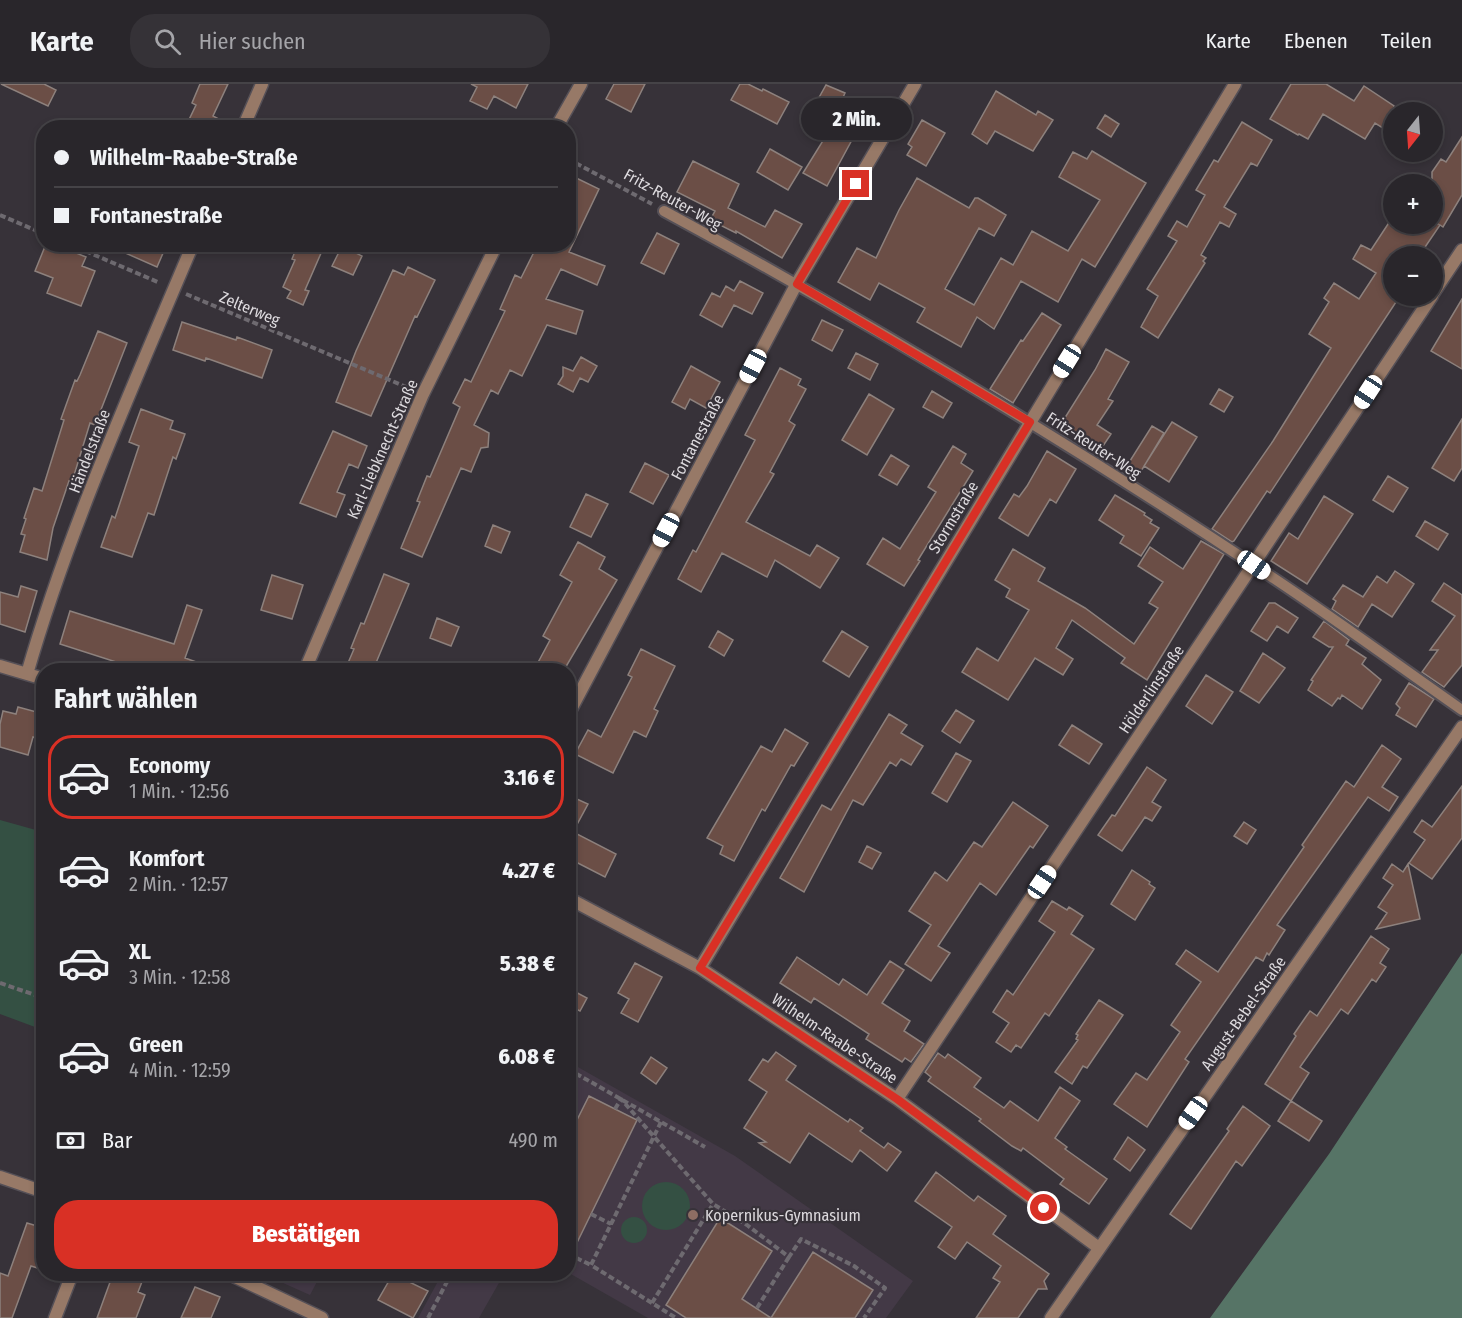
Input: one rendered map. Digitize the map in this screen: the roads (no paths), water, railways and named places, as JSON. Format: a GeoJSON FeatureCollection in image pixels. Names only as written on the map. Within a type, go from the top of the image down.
{"type":"FeatureCollection","features":[{"type":"Feature","properties":{"kind":"street"},"geometry":{"type":"LineString","coordinates":[[246,120],[262,84]]}},
{"type":"Feature","properties":{"kind":"street"},"geometry":{"type":"LineString","coordinates":[[561,120],[581,84]]}},
{"type":"Feature","properties":{"kind":"street","name":"Fontanestraße"},"geometry":{"type":"LineString","coordinates":[[576,700],[797,284],[915,84]]}},
{"type":"Feature","properties":{"kind":"street","name":"Stormstraße"},"geometry":{"type":"LineString","coordinates":[[700,968],[1235,84]]}},
{"type":"Feature","properties":{"kind":"street","name":"Hölderlinstraße"},"geometry":{"type":"LineString","coordinates":[[1443,278],[1462,250]]}},
{"type":"Feature","properties":{"kind":"street","name":"Händelstraße"},"geometry":{"type":"LineString","coordinates":[[27,674],[106,450],[190,252]]}},
{"type":"Feature","properties":{"kind":"street","name":"Karl-Liebknecht-Straße"},"geometry":{"type":"LineString","coordinates":[[308,663],[423,394],[493,252]]}},
{"type":"Feature","properties":{"kind":"street","name":"Hölderlinstraße"},"geometry":{"type":"LineString","coordinates":[[897,1099],[1425,306]]}},
{"type":"Feature","properties":{"kind":"street"},"geometry":{"type":"LineString","coordinates":[[0,666],[36,677]]}},
{"type":"Feature","properties":{"kind":"street","name":"August-Bebel-Straße"},"geometry":{"type":"LineString","coordinates":[[1051,1318],[1462,727]]}},
{"type":"Feature","properties":{"kind":"street","name":"Wilhelm-Raabe-Straße"},"geometry":{"type":"LineString","coordinates":[[576,902],[700,968],[897,1099],[1099,1248]]}},
{"type":"Feature","properties":{"kind":"street"},"geometry":{"type":"LineString","coordinates":[[0,1177],[36,1189]]}},
{"type":"Feature","properties":{"kind":"street"},"geometry":{"type":"LineString","coordinates":[[55,1318],[69,1281]]}},
{"type":"Feature","properties":{"kind":"street"},"geometry":{"type":"LineString","coordinates":[[245,1281],[322,1318]]}},
{"type":"Feature","properties":{"kind":"lane","name":"Fritz-Reuter-Weg"},"geometry":{"type":"LineString","coordinates":[[664,211],[797,284],[1030,422],[1254,565],[1462,710]]}},
{"type":"Feature","properties":{"kind":"place","name":"Kopernikus-Gymnasium"},"geometry":{"type":"Point","coordinates":[693,1215]}}]}
